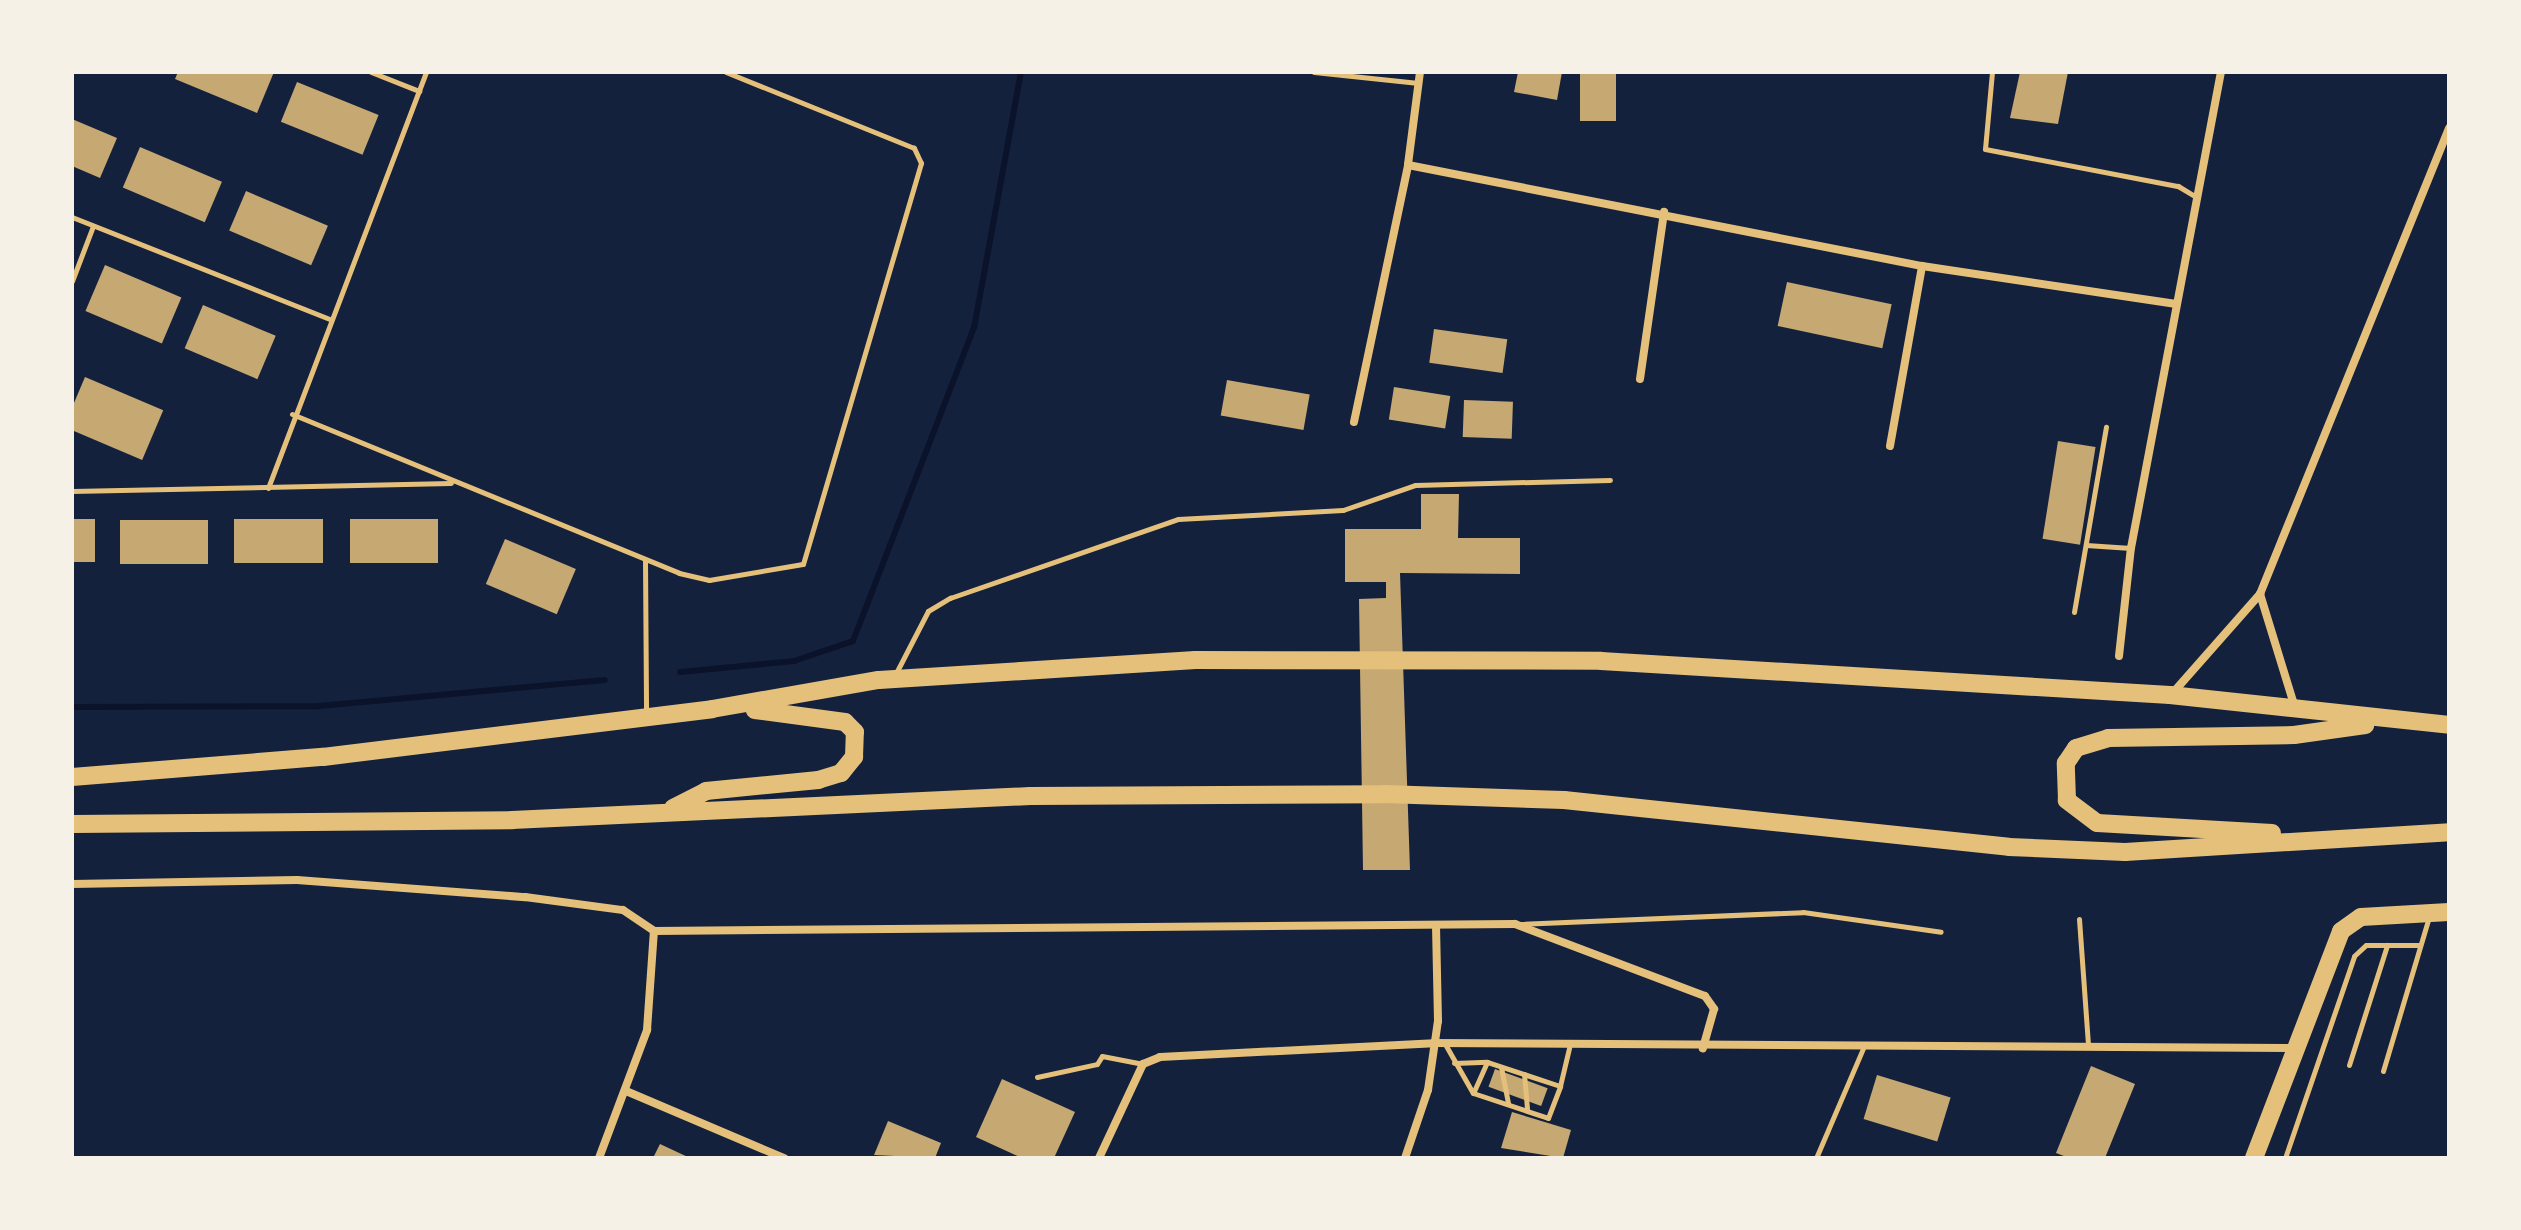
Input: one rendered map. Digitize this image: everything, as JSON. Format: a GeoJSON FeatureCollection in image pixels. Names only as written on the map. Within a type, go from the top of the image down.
{"type":"FeatureCollection","features":[{"type":"Feature","properties":{"kind":"main road"},"geometry":{"type":"LineString","coordinates":[[72,777],[212,770],[712,709],[893,680],[1195,660],[1601,661],[2170,695],[2391,722],[2449,725]]}},
{"type":"Feature","properties":{"kind":"main road"},"geometry":{"type":"LineString","coordinates":[[667,812],[706,791],[841,773],[858,745],[845,722],[828,714],[712,709]]}},
{"type":"Feature","properties":{"kind":"main road"},"geometry":{"type":"LineString","coordinates":[[2348,838],[2097,823],[2079,815],[2061,782],[2076,748],[2108,738],[2294,735],[2391,722]]}},
{"type":"Feature","properties":{"kind":"main road"},"geometry":{"type":"LineString","coordinates":[[72,824],[667,812],[1030,796],[1384,794],[1564,800],[2009,847],[2125,852],[2449,832]]}},
{"type":"Feature","properties":{"kind":"main road"},"geometry":{"type":"LineString","coordinates":[[2254,1158],[2341,931],[2361,917],[2440,912]]}},
{"type":"Feature","properties":{"kind":"street"},"geometry":{"type":"LineString","coordinates":[[1354,422],[1408,165],[1420,72]]}},
{"type":"Feature","properties":{"kind":"street"},"geometry":{"type":"LineString","coordinates":[[2119,656],[2131,548],[2221,72]]}},
{"type":"Feature","properties":{"kind":"street"},"geometry":{"type":"LineString","coordinates":[[2170,695],[2260,594],[2449,128]]}},
{"type":"Feature","properties":{"kind":"street"},"geometry":{"type":"LineString","coordinates":[[1408,165],[1664,212],[1922,266],[2176,304]]}},
{"type":"Feature","properties":{"kind":"street"},"geometry":{"type":"LineString","coordinates":[[1640,379],[1664,212]]}},
{"type":"Feature","properties":{"kind":"street"},"geometry":{"type":"LineString","coordinates":[[1890,446],[1922,266]]}},
{"type":"Feature","properties":{"kind":"street"},"geometry":{"type":"LineString","coordinates":[[2260,594],[2296,709]]}},
{"type":"Feature","properties":{"kind":"street"},"geometry":{"type":"LineString","coordinates":[[72,884],[297,880],[525,897],[623,910],[654,931],[1515,924],[1705,996],[1714,1009],[1703,1048]]}},
{"type":"Feature","properties":{"kind":"street"},"geometry":{"type":"LineString","coordinates":[[1405,1158],[1434,1043],[1436,925]]}},
{"type":"Feature","properties":{"kind":"street"},"geometry":{"type":"LineString","coordinates":[[599,1158],[647,1030],[654,931]]}},
{"type":"Feature","properties":{"kind":"street"},"geometry":{"type":"LineString","coordinates":[[1099,1158],[1143,1064],[1160,1057],[1434,1043],[1703,1048],[1865,1045],[2294,1048]]}},
{"type":"Feature","properties":{"kind":"street"},"geometry":{"type":"LineString","coordinates":[[626,1091],[784,1158]]}},
{"type":"Feature","properties":{"kind":"lane"},"geometry":{"type":"LineString","coordinates":[[371,72],[419,91]]}},
{"type":"Feature","properties":{"kind":"lane"},"geometry":{"type":"LineString","coordinates":[[268,488],[292,414],[426,72]]}},
{"type":"Feature","properties":{"kind":"lane"},"geometry":{"type":"LineString","coordinates":[[292,414],[645,560],[709,580],[803,564],[921,163],[914,148],[726,72]]}},
{"type":"Feature","properties":{"kind":"lane"},"geometry":{"type":"LineString","coordinates":[[1314,72],[1418,83]]}},
{"type":"Feature","properties":{"kind":"lane"},"geometry":{"type":"LineString","coordinates":[[1992,72],[1985,149],[2178,186],[2197,198]]}},
{"type":"Feature","properties":{"kind":"lane"},"geometry":{"type":"LineString","coordinates":[[72,217],[330,319]]}},
{"type":"Feature","properties":{"kind":"lane"},"geometry":{"type":"LineString","coordinates":[[72,281],[93,225]]}},
{"type":"Feature","properties":{"kind":"lane"},"geometry":{"type":"LineString","coordinates":[[2074,612],[2106,427]]}},
{"type":"Feature","properties":{"kind":"lane"},"geometry":{"type":"LineString","coordinates":[[893,680],[928,611],[950,598],[1178,519],[1343,510],[1415,485],[1610,480]]}},
{"type":"Feature","properties":{"kind":"lane"},"geometry":{"type":"LineString","coordinates":[[72,491],[456,483]]}},
{"type":"Feature","properties":{"kind":"lane"},"geometry":{"type":"LineString","coordinates":[[2086,545],[2131,548]]}},
{"type":"Feature","properties":{"kind":"lane"},"geometry":{"type":"LineString","coordinates":[[645,560],[646,716]]}},
{"type":"Feature","properties":{"kind":"lane"},"geometry":{"type":"LineString","coordinates":[[1515,924],[1803,912],[1941,932]]}},
{"type":"Feature","properties":{"kind":"lane"},"geometry":{"type":"LineString","coordinates":[[2383,1071],[2419,945],[2440,912]]}},
{"type":"Feature","properties":{"kind":"lane"},"geometry":{"type":"LineString","coordinates":[[2079,919],[2088,1047]]}},
{"type":"Feature","properties":{"kind":"lane"},"geometry":{"type":"LineString","coordinates":[[2285,1158],[2354,956],[2366,945],[2419,945]]}},
{"type":"Feature","properties":{"kind":"lane"},"geometry":{"type":"LineString","coordinates":[[2349,1065],[2387,945]]}},
{"type":"Feature","properties":{"kind":"lane"},"geometry":{"type":"LineString","coordinates":[[1445,1043],[1473,1093],[1548,1118],[1570,1044]]}},
{"type":"Feature","properties":{"kind":"lane"},"geometry":{"type":"LineString","coordinates":[[1816,1158],[1865,1045]]}},
{"type":"Feature","properties":{"kind":"lane"},"geometry":{"type":"LineString","coordinates":[[1037,1077],[1097,1064],[1102,1056],[1143,1064]]}},
{"type":"Feature","properties":{"kind":"lane"},"geometry":{"type":"LineString","coordinates":[[1454,1063],[1487,1062],[1560,1086]]}},
{"type":"Feature","properties":{"kind":"lane"},"geometry":{"type":"LineString","coordinates":[[1473,1093],[1487,1062]]}},
{"type":"Feature","properties":{"kind":"lane"},"geometry":{"type":"LineString","coordinates":[[1501,1066],[1508,1103]]}},
{"type":"Feature","properties":{"kind":"lane"},"geometry":{"type":"LineString","coordinates":[[1524,1074],[1527,1110]]}},
{"type":"Feature","properties":{"kind":"building"},"geometry":{"type":"Polygon","coordinates":[[[178,72],[274,72],[257,113],[175,79],[178,72]]]}},
{"type":"Feature","properties":{"kind":"building"},"geometry":{"type":"Polygon","coordinates":[[[1518,72],[1562,72],[1557,100],[1514,92],[1518,72]]]}},
{"type":"Feature","properties":{"kind":"building"},"geometry":{"type":"Polygon","coordinates":[[[1580,72],[1616,72],[1616,121],[1580,121],[1580,72]]]}},
{"type":"Feature","properties":{"kind":"building"},"geometry":{"type":"Polygon","coordinates":[[[2020,72],[2068,72],[2058,124],[2010,118],[2020,72]]]}},
{"type":"Feature","properties":{"kind":"building"},"geometry":{"type":"Polygon","coordinates":[[[297,82],[379,115],[362,155],[281,122],[297,82]]]}},
{"type":"Feature","properties":{"kind":"building"},"geometry":{"type":"Polygon","coordinates":[[[72,119],[117,138],[100,178],[72,166],[72,119]]]}},
{"type":"Feature","properties":{"kind":"building"},"geometry":{"type":"Polygon","coordinates":[[[140,147],[222,182],[205,222],[123,188],[140,147]]]}},
{"type":"Feature","properties":{"kind":"building"},"geometry":{"type":"Polygon","coordinates":[[[246,191],[328,226],[311,265],[229,231],[246,191]]]}},
{"type":"Feature","properties":{"kind":"building"},"geometry":{"type":"Polygon","coordinates":[[[105,265],[181,297],[162,343],[85,311],[105,265]]]}},
{"type":"Feature","properties":{"kind":"building"},"geometry":{"type":"Polygon","coordinates":[[[1787,282],[1892,304],[1882,348],[1778,326],[1787,282]]]}},
{"type":"Feature","properties":{"kind":"building"},"geometry":{"type":"Polygon","coordinates":[[[203,305],[276,336],[257,379],[185,348],[203,305]]]}},
{"type":"Feature","properties":{"kind":"building"},"geometry":{"type":"Polygon","coordinates":[[[1434,329],[1507,339],[1503,373],[1429,363],[1434,329]]]}},
{"type":"Feature","properties":{"kind":"building"},"geometry":{"type":"Polygon","coordinates":[[[85,377],[163,410],[142,460],[72,430],[72,408],[85,377]]]}},
{"type":"Feature","properties":{"kind":"building"},"geometry":{"type":"Polygon","coordinates":[[[1227,380],[1310,395],[1303,430],[1221,415],[1227,380]]]}},
{"type":"Feature","properties":{"kind":"building"},"geometry":{"type":"Polygon","coordinates":[[[1394,387],[1450,396],[1445,429],[1389,420],[1394,387]]]}},
{"type":"Feature","properties":{"kind":"building"},"geometry":{"type":"Polygon","coordinates":[[[1464,400],[1513,402],[1512,439],[1463,437],[1464,400]]]}},
{"type":"Feature","properties":{"kind":"building"},"geometry":{"type":"Polygon","coordinates":[[[2058,441],[2096,447],[2080,545],[2043,539],[2058,441]]]}},
{"type":"Feature","properties":{"kind":"building"},"geometry":{"type":"Polygon","coordinates":[[[1421,494],[1459,494],[1458,538],[1520,538],[1520,574],[1400,573],[1410,870],[1363,870],[1359,599],[1386,598],[1386,582],[1345,582],[1345,529],[1421,529],[1421,494]]]}},
{"type":"Feature","properties":{"kind":"building"},"geometry":{"type":"Polygon","coordinates":[[[72,519],[95,519],[95,562],[72,562],[72,519]]]}},
{"type":"Feature","properties":{"kind":"building"},"geometry":{"type":"Polygon","coordinates":[[[234,519],[323,519],[323,563],[234,563],[234,519]]]}},
{"type":"Feature","properties":{"kind":"building"},"geometry":{"type":"Polygon","coordinates":[[[350,519],[438,519],[438,563],[350,563],[350,519]]]}},
{"type":"Feature","properties":{"kind":"building"},"geometry":{"type":"Polygon","coordinates":[[[120,520],[208,520],[208,564],[120,564],[120,520]]]}},
{"type":"Feature","properties":{"kind":"building"},"geometry":{"type":"Polygon","coordinates":[[[505,539],[576,569],[557,614],[486,584],[505,539]]]}},
{"type":"Feature","properties":{"kind":"building"},"geometry":{"type":"Polygon","coordinates":[[[2091,1066],[2135,1084],[2105,1158],[2069,1158],[2056,1153],[2091,1066]]]}},
{"type":"Feature","properties":{"kind":"building"},"geometry":{"type":"Polygon","coordinates":[[[1495,1069],[1548,1088],[1541,1106],[1489,1087],[1495,1069]]]}},
{"type":"Feature","properties":{"kind":"building"},"geometry":{"type":"Polygon","coordinates":[[[1877,1075],[1951,1098],[1937,1142],[1864,1119],[1877,1075]]]}},
{"type":"Feature","properties":{"kind":"building"},"geometry":{"type":"Polygon","coordinates":[[[1002,1079],[1075,1112],[1054,1158],[1022,1158],[976,1137],[1002,1079]]]}},
{"type":"Feature","properties":{"kind":"building"},"geometry":{"type":"Polygon","coordinates":[[[1512,1112],[1571,1130],[1563,1158],[1501,1148],[1512,1112]]]}},
{"type":"Feature","properties":{"kind":"building"},"geometry":{"type":"Polygon","coordinates":[[[888,1121],[941,1143],[935,1158],[874,1155],[888,1121]]]}},
{"type":"Feature","properties":{"kind":"building"},"geometry":{"type":"Polygon","coordinates":[[[660,1144],[690,1158],[653,1158],[660,1144]]]}},
{"type":"Feature","properties":{"kind":"waterway"},"geometry":{"type":"LineString","coordinates":[[680,672],[794,661],[853,641],[974,328],[1021,72]]}},
{"type":"Feature","properties":{"kind":"waterway"},"geometry":{"type":"LineString","coordinates":[[72,707],[319,706],[605,680]]}}]}
